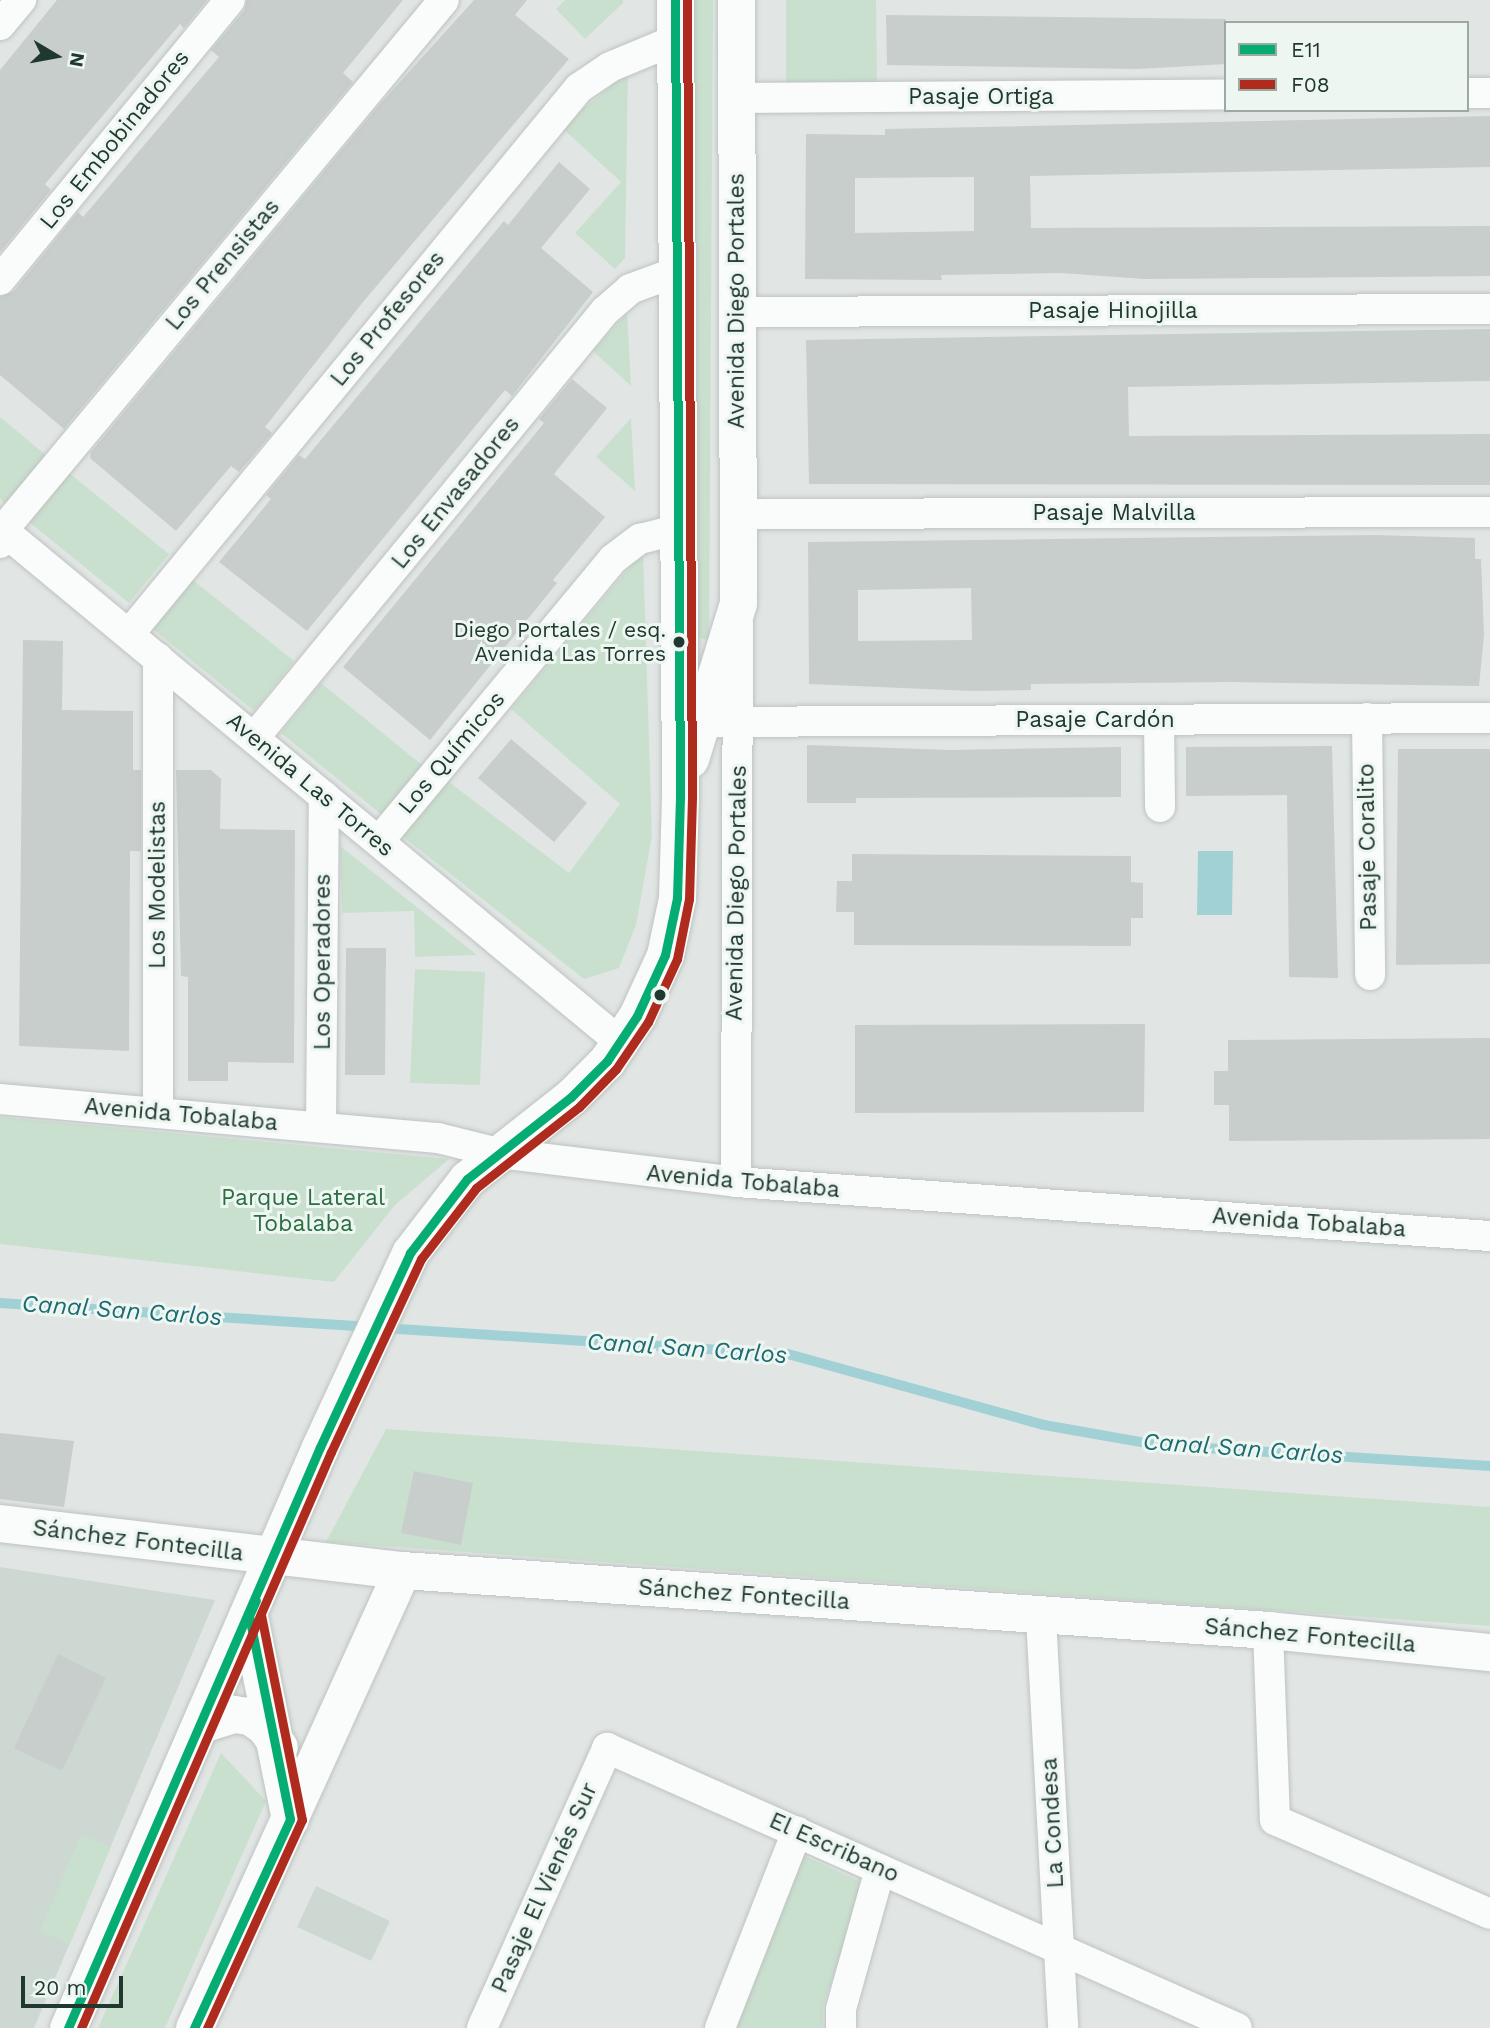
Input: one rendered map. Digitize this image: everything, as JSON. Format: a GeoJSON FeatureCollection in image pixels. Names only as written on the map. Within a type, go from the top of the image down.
{"type":"FeatureCollection","features":[{"type":"Feature","properties":{"kind":"street"},"geometry":{"type":"LineString","coordinates":[[0,25],[21,0]]}},
{"type":"Feature","properties":{"kind":"street","name":"Los Embobinadores"},"geometry":{"type":"LineString","coordinates":[[0,280],[230,0]]}},
{"type":"Feature","properties":{"kind":"street","name":"Los Prensistas"},"geometry":{"type":"LineString","coordinates":[[1,534],[444,0]]}},
{"type":"Feature","properties":{"kind":"street","name":"Avenida Diego Portales"},"geometry":{"type":"LineString","coordinates":[[68,2028],[249,1616],[320,1447],[395,1284],[434,1217],[498,1153],[572,1097],[620,1042],[652,989],[672,927],[680,797],[675,0]]}},
{"type":"Feature","properties":{"kind":"street","name":"Avenida Diego Portales"},"geometry":{"type":"LineString","coordinates":[[736,0],[740,722],[736,1182]]}},
{"type":"Feature","properties":{"kind":"street","name":"Los Profesores"},"geometry":{"type":"LineString","coordinates":[[130,634],[573,94],[610,66],[675,40]]}},
{"type":"Feature","properties":{"kind":"street"},"geometry":{"type":"LineString","coordinates":[[1469,93],[1490,93]]}},
{"type":"Feature","properties":{"kind":"street","name":"Pasaje Ortiga"},"geometry":{"type":"LineString","coordinates":[[736,98],[1224,95]]}},
{"type":"Feature","properties":{"kind":"street","name":"Los Envasadores"},"geometry":{"type":"LineString","coordinates":[[254,738],[605,312],[630,289],[676,272]]}},
{"type":"Feature","properties":{"kind":"street","name":"Pasaje Hinojilla"},"geometry":{"type":"LineString","coordinates":[[737,312],[1490,309]]}},
{"type":"Feature","properties":{"kind":"street","name":"Pasaje Malvilla"},"geometry":{"type":"LineString","coordinates":[[737,513],[1490,512]]}},
{"type":"Feature","properties":{"kind":"street","name":"Los Químicos"},"geometry":{"type":"LineString","coordinates":[[379,841],[612,559],[640,540],[677,530]]}},
{"type":"Feature","properties":{"kind":"street","name":"Avenida Las Torres"},"geometry":{"type":"LineString","coordinates":[[1,534],[130,634],[620,1042]]}},
{"type":"Feature","properties":{"kind":"street"},"geometry":{"type":"LineString","coordinates":[[677,593],[685,642],[717,668]]}},
{"type":"Feature","properties":{"kind":"street","name":"Avenida Diego Portales"},"geometry":{"type":"LineString","coordinates":[[680,797],[738,603]]}},
{"type":"Feature","properties":{"kind":"street","name":"Los Modelistas"},"geometry":{"type":"LineString","coordinates":[[158,658],[158,1113]]}},
{"type":"Feature","properties":{"kind":"street","name":"Pasaje Cardón"},"geometry":{"type":"LineString","coordinates":[[701,722],[1490,718]]}},
{"type":"Feature","properties":{"kind":"street","name":"Pasaje Coralito"},"geometry":{"type":"LineString","coordinates":[[1367,719],[1370,975]]}},
{"type":"Feature","properties":{"kind":"street"},"geometry":{"type":"LineString","coordinates":[[1159,720],[1160,807]]}},
{"type":"Feature","properties":{"kind":"street","name":"Los Operadores"},"geometry":{"type":"LineString","coordinates":[[321,1127],[324,796]]}},
{"type":"Feature","properties":{"kind":"street","name":"Avenida Tobalaba"},"geometry":{"type":"LineString","coordinates":[[0,1099],[438,1138],[498,1153],[736,1182],[1490,1236]]}},
{"type":"Feature","properties":{"kind":"street","name":"Sánchez Fontecilla"},"geometry":{"type":"LineString","coordinates":[[0,1523],[274,1558],[402,1570],[1041,1617],[1268,1630],[1490,1652]]}},
{"type":"Feature","properties":{"kind":"street"},"geometry":{"type":"LineString","coordinates":[[194,2028],[402,1570]]}},
{"type":"Feature","properties":{"kind":"street"},"geometry":{"type":"LineString","coordinates":[[249,1616],[279,1747],[290,1819]]}},
{"type":"Feature","properties":{"kind":"street","name":"La Condesa"},"geometry":{"type":"LineString","coordinates":[[1041,1617],[1063,2028]]}},
{"type":"Feature","properties":{"kind":"street"},"geometry":{"type":"LineString","coordinates":[[1268,1630],[1275,1820],[1490,1914]]}},
{"type":"Feature","properties":{"kind":"street"},"geometry":{"type":"LineString","coordinates":[[202,1724],[233,1714],[250,1716],[265,1727],[279,1747]]}},
{"type":"Feature","properties":{"kind":"street","name":"El Escribano"},"geometry":{"type":"LineString","coordinates":[[607,1748],[1237,2028]]}},
{"type":"Feature","properties":{"kind":"street","name":"Pasaje El Vienés Sur"},"geometry":{"type":"LineString","coordinates":[[482,2028],[607,1748]]}},
{"type":"Feature","properties":{"kind":"street"},"geometry":{"type":"LineString","coordinates":[[720,2028],[797,1832]]}},
{"type":"Feature","properties":{"kind":"street"},"geometry":{"type":"LineString","coordinates":[[841,2028],[841,2009],[880,1869]]}},
{"type":"Feature","properties":{"kind":"shaded area"},"geometry":{"type":"Polygon","coordinates":[[[0,1567],[215,1600],[34,2028],[0,2028],[0,1567]]]}},
{"type":"Feature","properties":{"kind":"shaded area"},"geometry":{"type":"Polygon","coordinates":[[[316,1886],[390,1921],[371,1961],[297,1927],[316,1886]]]}},
{"type":"Feature","properties":{"kind":"green space"},"geometry":{"type":"Polygon","coordinates":[[[565,0],[623,0],[623,3],[585,39],[556,9],[565,0]]]}},
{"type":"Feature","properties":{"kind":"green space"},"geometry":{"type":"Polygon","coordinates":[[[693,0],[713,0],[709,640],[695,637],[693,0]]]}},
{"type":"Feature","properties":{"kind":"green space"},"geometry":{"type":"Polygon","coordinates":[[[786,0],[876,0],[877,82],[786,83],[786,0]]]}},
{"type":"Feature","properties":{"kind":"green space"},"geometry":{"type":"Polygon","coordinates":[[[628,72],[625,258],[615,269],[575,233],[621,182],[561,127],[628,72]]]}},
{"type":"Feature","properties":{"kind":"green space"},"geometry":{"type":"Polygon","coordinates":[[[627,313],[631,386],[593,351],[627,313]]]}},
{"type":"Feature","properties":{"kind":"green space"},"geometry":{"type":"Polygon","coordinates":[[[0,417],[47,456],[7,505],[0,499],[0,417]]]}},
{"type":"Feature","properties":{"kind":"green space"},"geometry":{"type":"Polygon","coordinates":[[[631,418],[635,491],[596,457],[631,418]]]}},
{"type":"Feature","properties":{"kind":"green space"},"geometry":{"type":"Polygon","coordinates":[[[63,468],[169,554],[129,603],[24,518],[63,468]]]}},
{"type":"Feature","properties":{"kind":"green space"},"geometry":{"type":"Polygon","coordinates":[[[643,551],[652,836],[636,925],[619,968],[584,979],[397,832],[445,779],[569,873],[620,804],[511,709],[643,551]]]}},
{"type":"Feature","properties":{"kind":"green space"},"geometry":{"type":"Polygon","coordinates":[[[188,576],[294,661],[254,711],[148,625],[188,576]]]}},
{"type":"Feature","properties":{"kind":"green space"},"geometry":{"type":"Polygon","coordinates":[[[321,683],[427,769],[387,819],[281,733],[321,683]]]}},
{"type":"Feature","properties":{"kind":"green space"},"geometry":{"type":"Polygon","coordinates":[[[340,846],[477,955],[415,957],[414,911],[342,913],[340,846]]]}},
{"type":"Feature","properties":{"kind":"green space"},"geometry":{"type":"Polygon","coordinates":[[[415,969],[485,972],[480,1085],[410,1083],[415,969]]]}},
{"type":"Feature","properties":{"kind":"green space","name":"Parque Lateral Tobalaba"},"geometry":{"type":"Polygon","coordinates":[[[0,1117],[449,1159],[395,1205],[334,1282],[0,1244],[0,1117]]]}},
{"type":"Feature","properties":{"kind":"green space"},"geometry":{"type":"Polygon","coordinates":[[[386,1429],[1490,1507],[1490,1626],[326,1542],[386,1429]]]}},
{"type":"Feature","properties":{"kind":"green space"},"geometry":{"type":"Polygon","coordinates":[[[221,1753],[266,1801],[165,2028],[98,2028],[221,1753]]]}},
{"type":"Feature","properties":{"kind":"green space"},"geometry":{"type":"Polygon","coordinates":[[[81,1835],[111,1847],[70,1944],[40,1931],[81,1835]]]}},
{"type":"Feature","properties":{"kind":"green space"},"geometry":{"type":"Polygon","coordinates":[[[802,1855],[865,1884],[823,2006],[823,2028],[733,2028],[802,1855]]]}},
{"type":"Feature","properties":{"kind":"water"},"geometry":{"type":"Polygon","coordinates":[[[1198,851],[1233,851],[1232,915],[1197,915],[1198,851]]]}},
{"type":"Feature","properties":{"kind":"building"},"geometry":{"type":"Polygon","coordinates":[[[57,0],[207,0],[184,28],[180,24],[45,184],[51,190],[0,252],[0,70],[57,0]]]}},
{"type":"Feature","properties":{"kind":"building"},"geometry":{"type":"Polygon","coordinates":[[[247,0],[403,0],[343,73],[353,82],[64,429],[0,375],[0,297],[14,291],[78,212],[83,217],[219,57],[211,50],[244,11],[247,0]]]}},
{"type":"Feature","properties":{"kind":"building"},"geometry":{"type":"Polygon","coordinates":[[[474,0],[527,0],[515,15],[569,59],[363,302],[265,427],[272,433],[239,472],[231,466],[176,531],[90,458],[91,452],[380,104],[474,0]]]}},
{"type":"Feature","properties":{"kind":"building"},"geometry":{"type":"Polygon","coordinates":[[[886,15],[1226,19],[1224,64],[1137,69],[887,65],[886,15]]]}},
{"type":"Feature","properties":{"kind":"building"},"geometry":{"type":"Polygon","coordinates":[[[1490,116],[1490,167],[1030,176],[1031,228],[1490,226],[1490,276],[1144,279],[1061,273],[941,275],[942,280],[805,279],[806,134],[885,135],[885,129],[1490,116]],[[974,177],[855,178],[855,233],[974,231],[974,177]]]}},
{"type":"Feature","properties":{"kind":"building"},"geometry":{"type":"Polygon","coordinates":[[[559,162],[590,189],[541,248],[593,292],[512,396],[505,390],[307,631],[219,562],[271,499],[266,495],[299,455],[305,459],[504,221],[508,225],[559,162]]]}},
{"type":"Feature","properties":{"kind":"building"},"geometry":{"type":"Polygon","coordinates":[[[1490,329],[1490,381],[1128,387],[1129,436],[1490,434],[1490,485],[809,484],[806,340],[1490,329]]]}},
{"type":"Feature","properties":{"kind":"building"},"geometry":{"type":"Polygon","coordinates":[[[572,379],[607,408],[554,474],[605,517],[553,580],[557,583],[430,740],[343,667],[544,423],[539,419],[572,379]]]}},
{"type":"Feature","properties":{"kind":"building"},"geometry":{"type":"Polygon","coordinates":[[[1376,535],[1475,538],[1475,559],[1481,559],[1484,635],[1479,686],[1231,682],[1031,684],[1031,690],[973,691],[809,684],[808,542],[1376,535]],[[971,588],[858,590],[858,641],[972,640],[971,588]]]}},
{"type":"Feature","properties":{"kind":"building"},"geometry":{"type":"Polygon","coordinates":[[[23,640],[63,641],[62,710],[133,711],[133,770],[141,770],[141,851],[130,851],[129,1051],[19,1046],[23,640]]]}},
{"type":"Feature","properties":{"kind":"building"},"geometry":{"type":"Polygon","coordinates":[[[511,739],[587,803],[554,842],[478,778],[511,739]]]}},
{"type":"Feature","properties":{"kind":"building"},"geometry":{"type":"Polygon","coordinates":[[[807,745],[950,750],[1121,747],[1121,797],[856,798],[856,803],[807,803],[807,745]]]}},
{"type":"Feature","properties":{"kind":"building"},"geometry":{"type":"Polygon","coordinates":[[[1332,746],[1338,978],[1289,977],[1287,795],[1186,796],[1186,747],[1332,746]]]}},
{"type":"Feature","properties":{"kind":"building"},"geometry":{"type":"Polygon","coordinates":[[[1398,749],[1490,749],[1490,964],[1396,965],[1398,749]]]}},
{"type":"Feature","properties":{"kind":"building"},"geometry":{"type":"Polygon","coordinates":[[[176,770],[211,770],[221,779],[220,829],[295,830],[294,1063],[228,1062],[228,1081],[188,1081],[188,977],[181,976],[176,770]]]}},
{"type":"Feature","properties":{"kind":"building"},"geometry":{"type":"Polygon","coordinates":[[[852,854],[1131,856],[1131,882],[1143,883],[1143,918],[1131,918],[1131,946],[854,945],[854,912],[836,912],[837,881],[852,881],[852,854]]]}},
{"type":"Feature","properties":{"kind":"building"},"geometry":{"type":"Polygon","coordinates":[[[346,948],[386,948],[385,1075],[345,1075],[346,948]]]}},
{"type":"Feature","properties":{"kind":"building"},"geometry":{"type":"Polygon","coordinates":[[[1145,1024],[1144,1112],[855,1113],[855,1025],[1145,1024]]]}},
{"type":"Feature","properties":{"kind":"building"},"geometry":{"type":"Polygon","coordinates":[[[1490,1038],[1490,1139],[1229,1141],[1229,1105],[1214,1105],[1214,1071],[1228,1071],[1228,1040],[1490,1038]]]}},
{"type":"Feature","properties":{"kind":"building"},"geometry":{"type":"Polygon","coordinates":[[[0,1433],[74,1441],[64,1507],[0,1499],[0,1433]]]}},
{"type":"Feature","properties":{"kind":"building"},"geometry":{"type":"Polygon","coordinates":[[[414,1471],[473,1483],[461,1545],[401,1533],[414,1471]]]}},
{"type":"Feature","properties":{"kind":"building"},"geometry":{"type":"Polygon","coordinates":[[[58,1654],[106,1678],[62,1771],[14,1748],[58,1654]]]}},
{"type":"Feature","properties":{"kind":"waterway","name":"Canal San Carlos"},"geometry":{"type":"LineString","coordinates":[[0,1303],[367,1327]]}},
{"type":"Feature","properties":{"kind":"waterway","name":"Canal San Carlos"},"geometry":{"type":"LineString","coordinates":[[383,1328],[788,1354],[1044,1425],[1158,1445],[1490,1466]]}},
{"type":"Feature","properties":{"kind":"transit line","name":"E11"},"geometry":{"type":"LineString","coordinates":[[68,2028],[320,1447],[410,1253],[467,1179],[571,1097],[607,1061],[637,1016],[665,955],[677,898],[680,797],[675,0]]}},
{"type":"Feature","properties":{"kind":"transit line","name":"F08"},"geometry":{"type":"LineString","coordinates":[[81,2028],[331,1452],[421,1259],[476,1188],[579,1107],[616,1069],[648,1022],[677,959],[689,899],[692,797],[687,0]]}},
{"type":"Feature","properties":{"kind":"transit line","name":"E11"},"geometry":{"type":"LineString","coordinates":[[194,2028],[290,1819],[249,1616],[256,1600]]}},
{"type":"Feature","properties":{"kind":"transit line","name":"F08"},"geometry":{"type":"LineString","coordinates":[[207,2028],[302,1820],[261,1614]]}},
{"type":"Feature","properties":{"kind":"place","name":"Diego Portales / esq. Avenida Las Torres"},"geometry":{"type":"Point","coordinates":[679,642]}}]}
